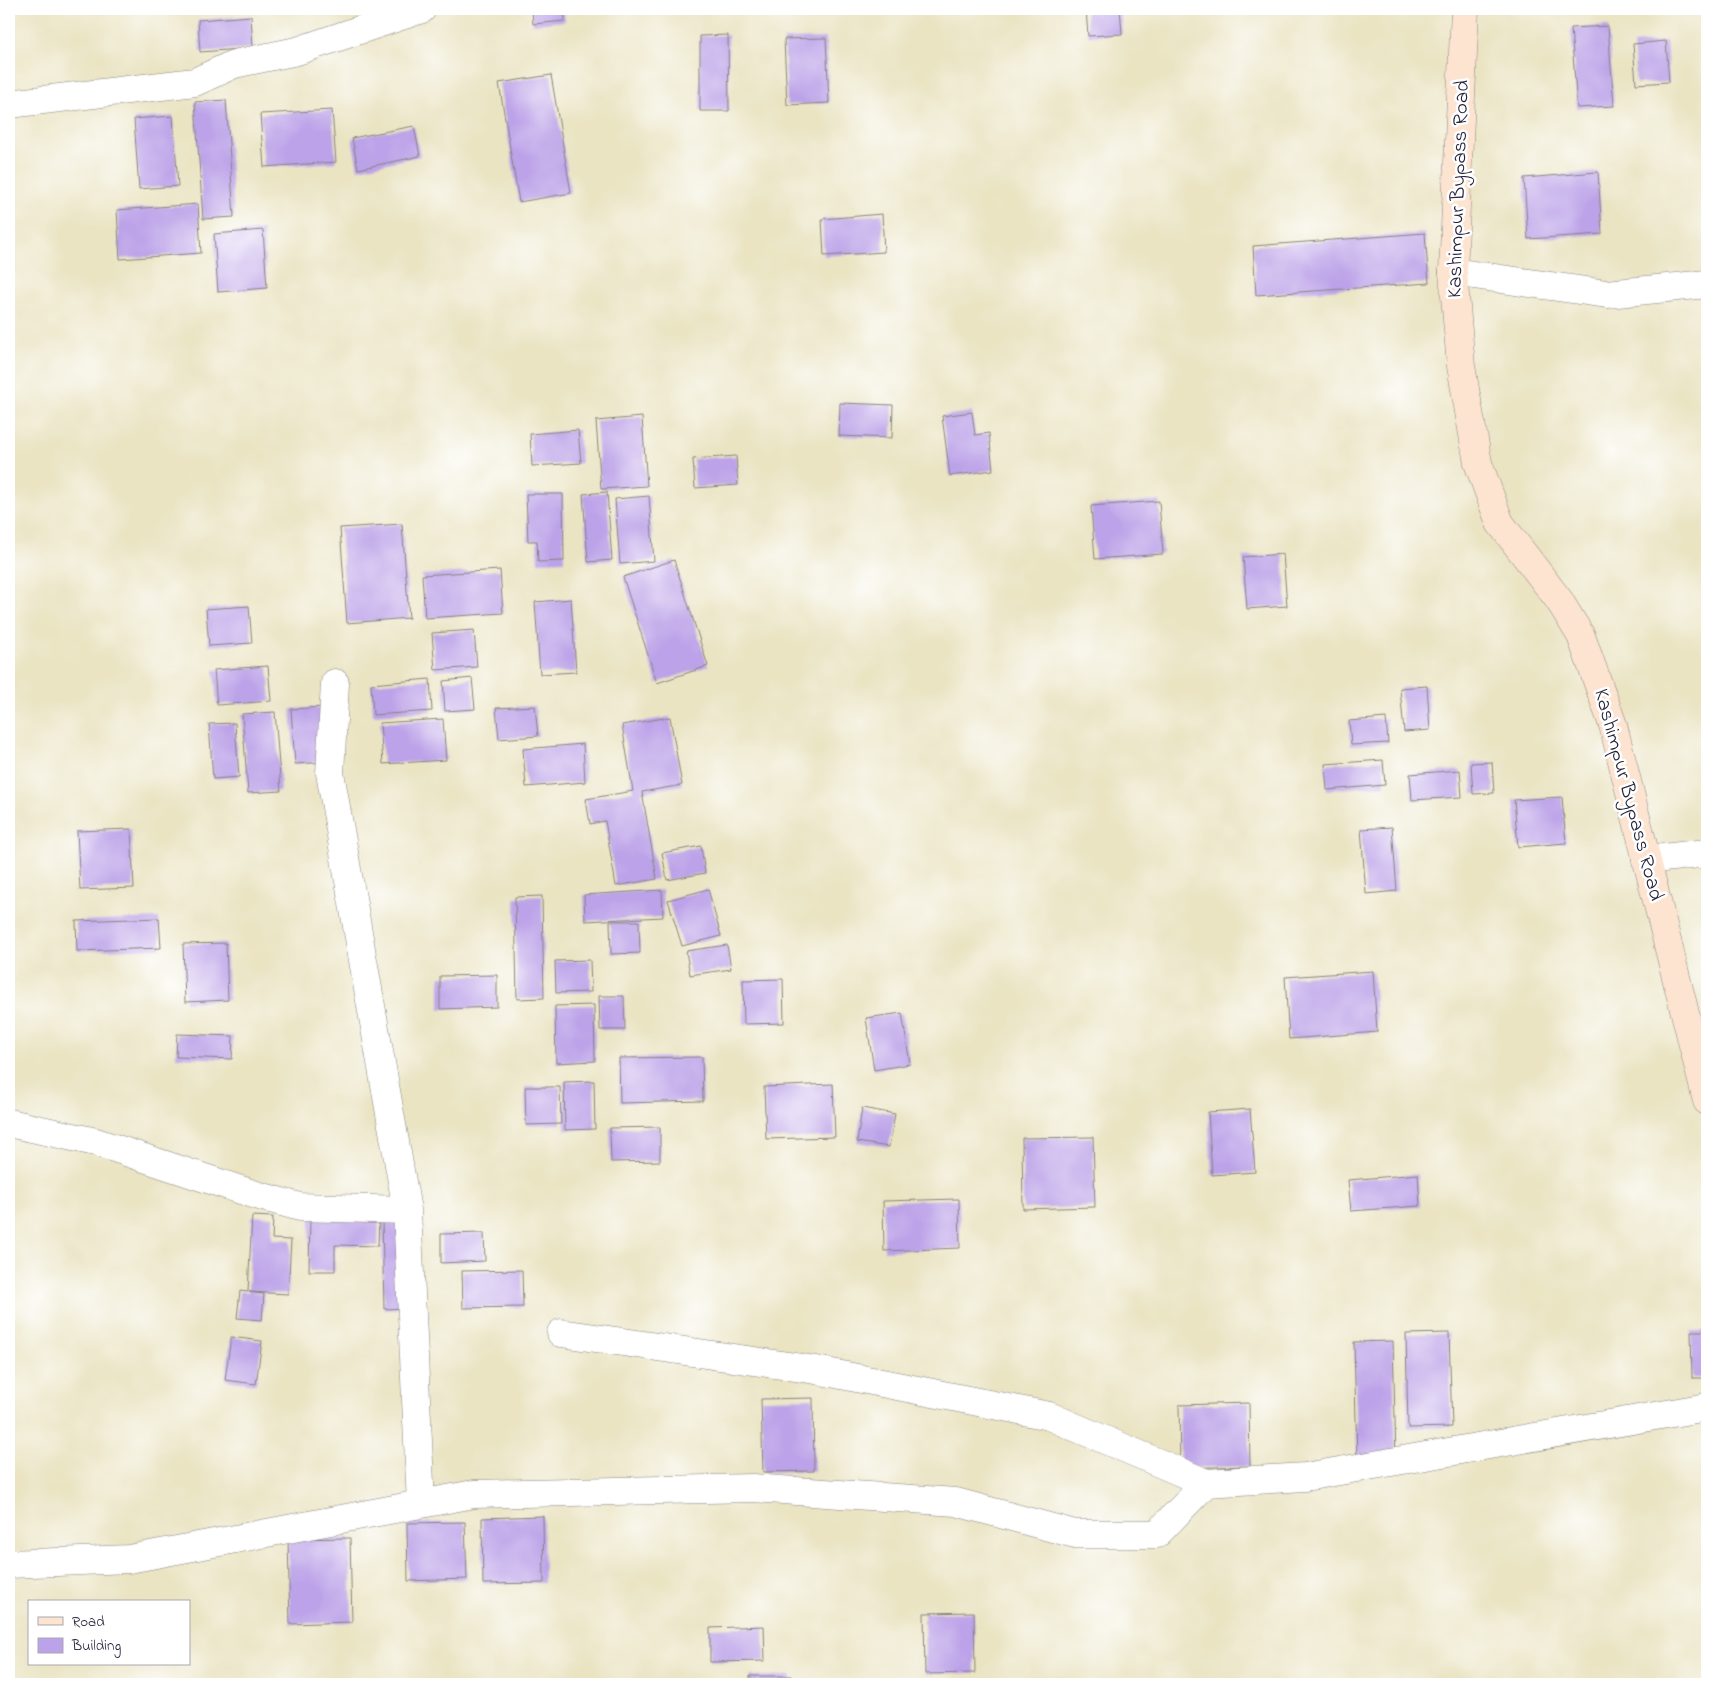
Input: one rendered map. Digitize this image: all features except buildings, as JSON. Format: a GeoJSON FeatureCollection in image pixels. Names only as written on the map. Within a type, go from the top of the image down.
{"type":"FeatureCollection","features":[{"type":"Feature","properties":{"kind":"main road","name":"Kashimpur Bypass Road"},"geometry":{"type":"LineString","coordinates":[[1466,9],[1453,272],[1461,366],[1478,463],[1500,523],[1559,600],[1581,636],[1613,725],[1707,1101]]}},
{"type":"Feature","properties":{"kind":"street"},"geometry":{"type":"LineString","coordinates":[[9,104],[194,82],[234,64],[297,51],[422,9]]}},
{"type":"Feature","properties":{"kind":"street"},"geometry":{"type":"LineString","coordinates":[[1453,272],[1607,294],[1707,284]]}},
{"type":"Feature","properties":{"kind":"street"},"geometry":{"type":"LineString","coordinates":[[335,683],[330,773],[407,1210],[421,1504]]}},
{"type":"Feature","properties":{"kind":"street"},"geometry":{"type":"LineString","coordinates":[[1646,860],[1707,853]]}},
{"type":"Feature","properties":{"kind":"street"},"geometry":{"type":"LineString","coordinates":[[9,1123],[96,1142],[256,1196],[300,1207],[407,1210]]}},
{"type":"Feature","properties":{"kind":"street"},"geometry":{"type":"LineString","coordinates":[[561,1333],[816,1370],[1049,1416],[1206,1483],[1305,1477],[1707,1407]]}},
{"type":"Feature","properties":{"kind":"street"},"geometry":{"type":"LineString","coordinates":[[9,1564],[129,1560],[474,1494],[754,1488],[956,1502],[1076,1534],[1157,1534],[1206,1483]]}}]}
